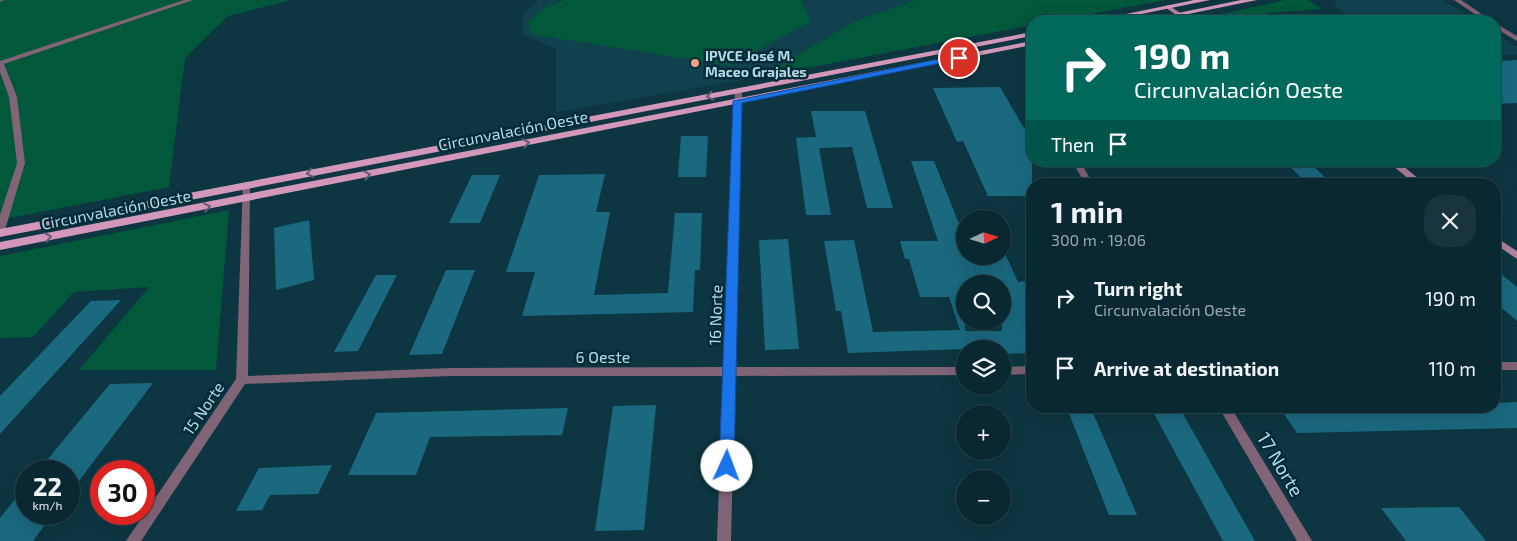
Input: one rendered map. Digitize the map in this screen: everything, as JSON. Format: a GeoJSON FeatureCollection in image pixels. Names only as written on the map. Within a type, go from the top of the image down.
{"type":"FeatureCollection","features":[{"type":"Feature","properties":{"kind":"main road"},"geometry":{"type":"LineString","coordinates":[[1127,15],[1206,0]]}},
{"type":"Feature","properties":{"kind":"main road"},"geometry":{"type":"LineString","coordinates":[[1174,15],[1253,0]]}},
{"type":"Feature","properties":{"kind":"main road"},"geometry":{"type":"LineString","coordinates":[[1168,7],[1179,14]]}},
{"type":"Feature","properties":{"kind":"main road"},"geometry":{"type":"LineString","coordinates":[[1201,15],[1201,13],[1211,8]]}},
{"type":"Feature","properties":{"kind":"main road","name":"Circunvalación Oeste"},"geometry":{"type":"LineString","coordinates":[[0,246],[246,199],[1026,35]]}},
{"type":"Feature","properties":{"kind":"main road","name":"Circunvalación Oeste"},"geometry":{"type":"LineString","coordinates":[[0,231],[1026,44]]}},
{"type":"Feature","properties":{"kind":"main road"},"geometry":{"type":"LineString","coordinates":[[1399,167],[1413,178]]}},
{"type":"Feature","properties":{"kind":"main road"},"geometry":{"type":"LineString","coordinates":[[1501,244],[1517,256]]}},
{"type":"Feature","properties":{"kind":"street"},"geometry":{"type":"LineString","coordinates":[[0,231],[21,164],[13,96],[0,63],[190,0]]}},
{"type":"Feature","properties":{"kind":"street"},"geometry":{"type":"LineString","coordinates":[[1456,0],[1480,15]]}},
{"type":"Feature","properties":{"kind":"street"},"geometry":{"type":"LineString","coordinates":[[1501,29],[1517,39]]}},
{"type":"Feature","properties":{"kind":"street","name":"16 Norte"},"geometry":{"type":"LineString","coordinates":[[724,541],[738,96]]}},
{"type":"Feature","properties":{"kind":"street"},"geometry":{"type":"LineString","coordinates":[[1079,167],[1086,178]]}},
{"type":"Feature","properties":{"kind":"street","name":"15 Norte"},"geometry":{"type":"LineString","coordinates":[[133,541],[242,380],[246,185]]}},
{"type":"Feature","properties":{"kind":"street"},"geometry":{"type":"LineString","coordinates":[[1501,366],[1517,366]]}},
{"type":"Feature","properties":{"kind":"street"},"geometry":{"type":"LineString","coordinates":[[1011,370],[1026,370]]}},
{"type":"Feature","properties":{"kind":"street","name":"6 Oeste"},"geometry":{"type":"LineString","coordinates":[[242,380],[450,372],[956,371]]}},
{"type":"Feature","properties":{"kind":"street","name":"17 Norte"},"geometry":{"type":"LineString","coordinates":[[1228,413],[1305,541]]}},
{"type":"Feature","properties":{"kind":"shaded area","name":"IPVCE José M. Maceo Grajales"},"geometry":{"type":"Polygon","coordinates":[[[539,0],[1166,0],[1085,15],[1026,15],[1026,26],[737,81],[556,112],[556,49],[522,34],[524,12],[539,0]]]}},
{"type":"Feature","properties":{"kind":"shaded area"},"geometry":{"type":"Polygon","coordinates":[[[1339,0],[1443,0],[1467,15],[1346,15],[1333,5],[1339,0]]]}},
{"type":"Feature","properties":{"kind":"shaded area"},"geometry":{"type":"Polygon","coordinates":[[[1501,37],[1517,47],[1517,55],[1501,55],[1501,37]]]}},
{"type":"Feature","properties":{"kind":"green space"},"geometry":{"type":"Polygon","coordinates":[[[0,0],[291,0],[228,16],[185,58],[169,187],[0,220],[0,0]]]}},
{"type":"Feature","properties":{"kind":"green space"},"geometry":{"type":"Polygon","coordinates":[[[566,0],[801,0],[811,21],[730,66],[531,34],[528,22],[548,5],[566,0]]]}},
{"type":"Feature","properties":{"kind":"green space"},"geometry":{"type":"Polygon","coordinates":[[[915,0],[1166,0],[1085,15],[1026,15],[1026,26],[760,77],[854,22],[915,0]]]}},
{"type":"Feature","properties":{"kind":"green space"},"geometry":{"type":"Polygon","coordinates":[[[1285,0],[1308,0],[1322,9],[1269,13],[1269,15],[1222,14],[1285,0]]]}},
{"type":"Feature","properties":{"kind":"green space"},"geometry":{"type":"Polygon","coordinates":[[[229,210],[216,370],[79,370],[149,287],[74,292],[33,337],[0,338],[0,256],[229,210]]]}},
{"type":"Feature","properties":{"kind":"building"},"geometry":{"type":"Polygon","coordinates":[[[1517,60],[1517,103],[1501,104],[1501,61],[1517,60]]]}},
{"type":"Feature","properties":{"kind":"building"},"geometry":{"type":"Polygon","coordinates":[[[1000,87],[1026,131],[1026,167],[1032,167],[1032,178],[1026,178],[1026,196],[988,196],[963,141],[957,142],[933,88],[1000,87]]]}},
{"type":"Feature","properties":{"kind":"building"},"geometry":{"type":"Polygon","coordinates":[[[811,111],[865,111],[893,208],[867,208],[852,147],[819,148],[831,215],[806,215],[796,138],[816,137],[811,111]]]}},
{"type":"Feature","properties":{"kind":"building"},"geometry":{"type":"Polygon","coordinates":[[[681,136],[708,136],[706,177],[678,177],[681,136]]]}},
{"type":"Feature","properties":{"kind":"building"},"geometry":{"type":"Polygon","coordinates":[[[911,161],[934,161],[956,216],[956,265],[1010,265],[1018,282],[1026,281],[1026,353],[1011,354],[1011,340],[956,340],[956,349],[848,353],[841,311],[836,311],[824,241],[854,240],[873,332],[1011,330],[1011,275],[956,275],[956,318],[949,297],[920,297],[909,259],[905,259],[900,241],[938,241],[911,161]]]}},
{"type":"Feature","properties":{"kind":"building"},"geometry":{"type":"Polygon","coordinates":[[[1290,167],[1314,167],[1326,178],[1302,178],[1290,167]]]}},
{"type":"Feature","properties":{"kind":"building"},"geometry":{"type":"Polygon","coordinates":[[[605,174],[596,212],[610,212],[594,295],[668,293],[675,213],[702,213],[700,270],[695,270],[693,312],[522,316],[535,272],[506,272],[539,175],[605,174]]]}},
{"type":"Feature","properties":{"kind":"building"},"geometry":{"type":"Polygon","coordinates":[[[472,175],[500,175],[480,223],[449,223],[472,175]]]}},
{"type":"Feature","properties":{"kind":"building"},"geometry":{"type":"Polygon","coordinates":[[[309,220],[314,280],[276,290],[274,228],[309,220]]]}},
{"type":"Feature","properties":{"kind":"building"},"geometry":{"type":"Polygon","coordinates":[[[788,239],[799,349],[765,350],[759,240],[788,239]]]}},
{"type":"Feature","properties":{"kind":"building"},"geometry":{"type":"Polygon","coordinates":[[[446,270],[475,270],[442,354],[409,355],[446,270]]]}},
{"type":"Feature","properties":{"kind":"building"},"geometry":{"type":"Polygon","coordinates":[[[1501,274],[1517,287],[1517,321],[1501,307],[1501,274]]]}},
{"type":"Feature","properties":{"kind":"building"},"geometry":{"type":"Polygon","coordinates":[[[376,275],[397,275],[358,351],[334,352],[376,275]]]}},
{"type":"Feature","properties":{"kind":"building"},"geometry":{"type":"Polygon","coordinates":[[[121,300],[0,434],[0,396],[91,301],[121,300]]]}},
{"type":"Feature","properties":{"kind":"building"},"geometry":{"type":"Polygon","coordinates":[[[153,383],[95,460],[90,460],[90,466],[80,479],[80,460],[47,460],[110,384],[153,383]]]}},
{"type":"Feature","properties":{"kind":"building"},"geometry":{"type":"Polygon","coordinates":[[[1517,402],[1517,428],[1297,433],[1283,413],[1501,413],[1501,403],[1517,402]]]}},
{"type":"Feature","properties":{"kind":"building"},"geometry":{"type":"Polygon","coordinates":[[[656,405],[644,530],[595,531],[613,406],[656,405]]]}},
{"type":"Feature","properties":{"kind":"building"},"geometry":{"type":"Polygon","coordinates":[[[568,408],[562,435],[430,437],[416,475],[348,475],[376,413],[568,408]]]}},
{"type":"Feature","properties":{"kind":"building"},"geometry":{"type":"Polygon","coordinates":[[[1069,413],[1093,413],[1137,515],[1109,515],[1069,413]]]}},
{"type":"Feature","properties":{"kind":"building"},"geometry":{"type":"Polygon","coordinates":[[[1154,413],[1182,413],[1255,541],[1223,541],[1154,413]]]}},
{"type":"Feature","properties":{"kind":"building"},"geometry":{"type":"Polygon","coordinates":[[[332,465],[318,494],[270,495],[262,510],[236,511],[259,468],[332,465]]]}},
{"type":"Feature","properties":{"kind":"building"},"geometry":{"type":"Polygon","coordinates":[[[15,500],[15,525],[45,525],[33,541],[0,541],[0,518],[15,500]]]}},
{"type":"Feature","properties":{"kind":"building"},"geometry":{"type":"Polygon","coordinates":[[[1459,507],[1486,541],[1406,541],[1381,508],[1459,507]]]}},
{"type":"Feature","properties":{"kind":"place","name":"IPVCE José M. Maceo Grajales"},"geometry":{"type":"Point","coordinates":[695,63]}},
{"type":"Feature","properties":{"kind":"route"},"geometry":{"type":"LineString","coordinates":[[727,466],[738,101],[959,58]]}}]}
